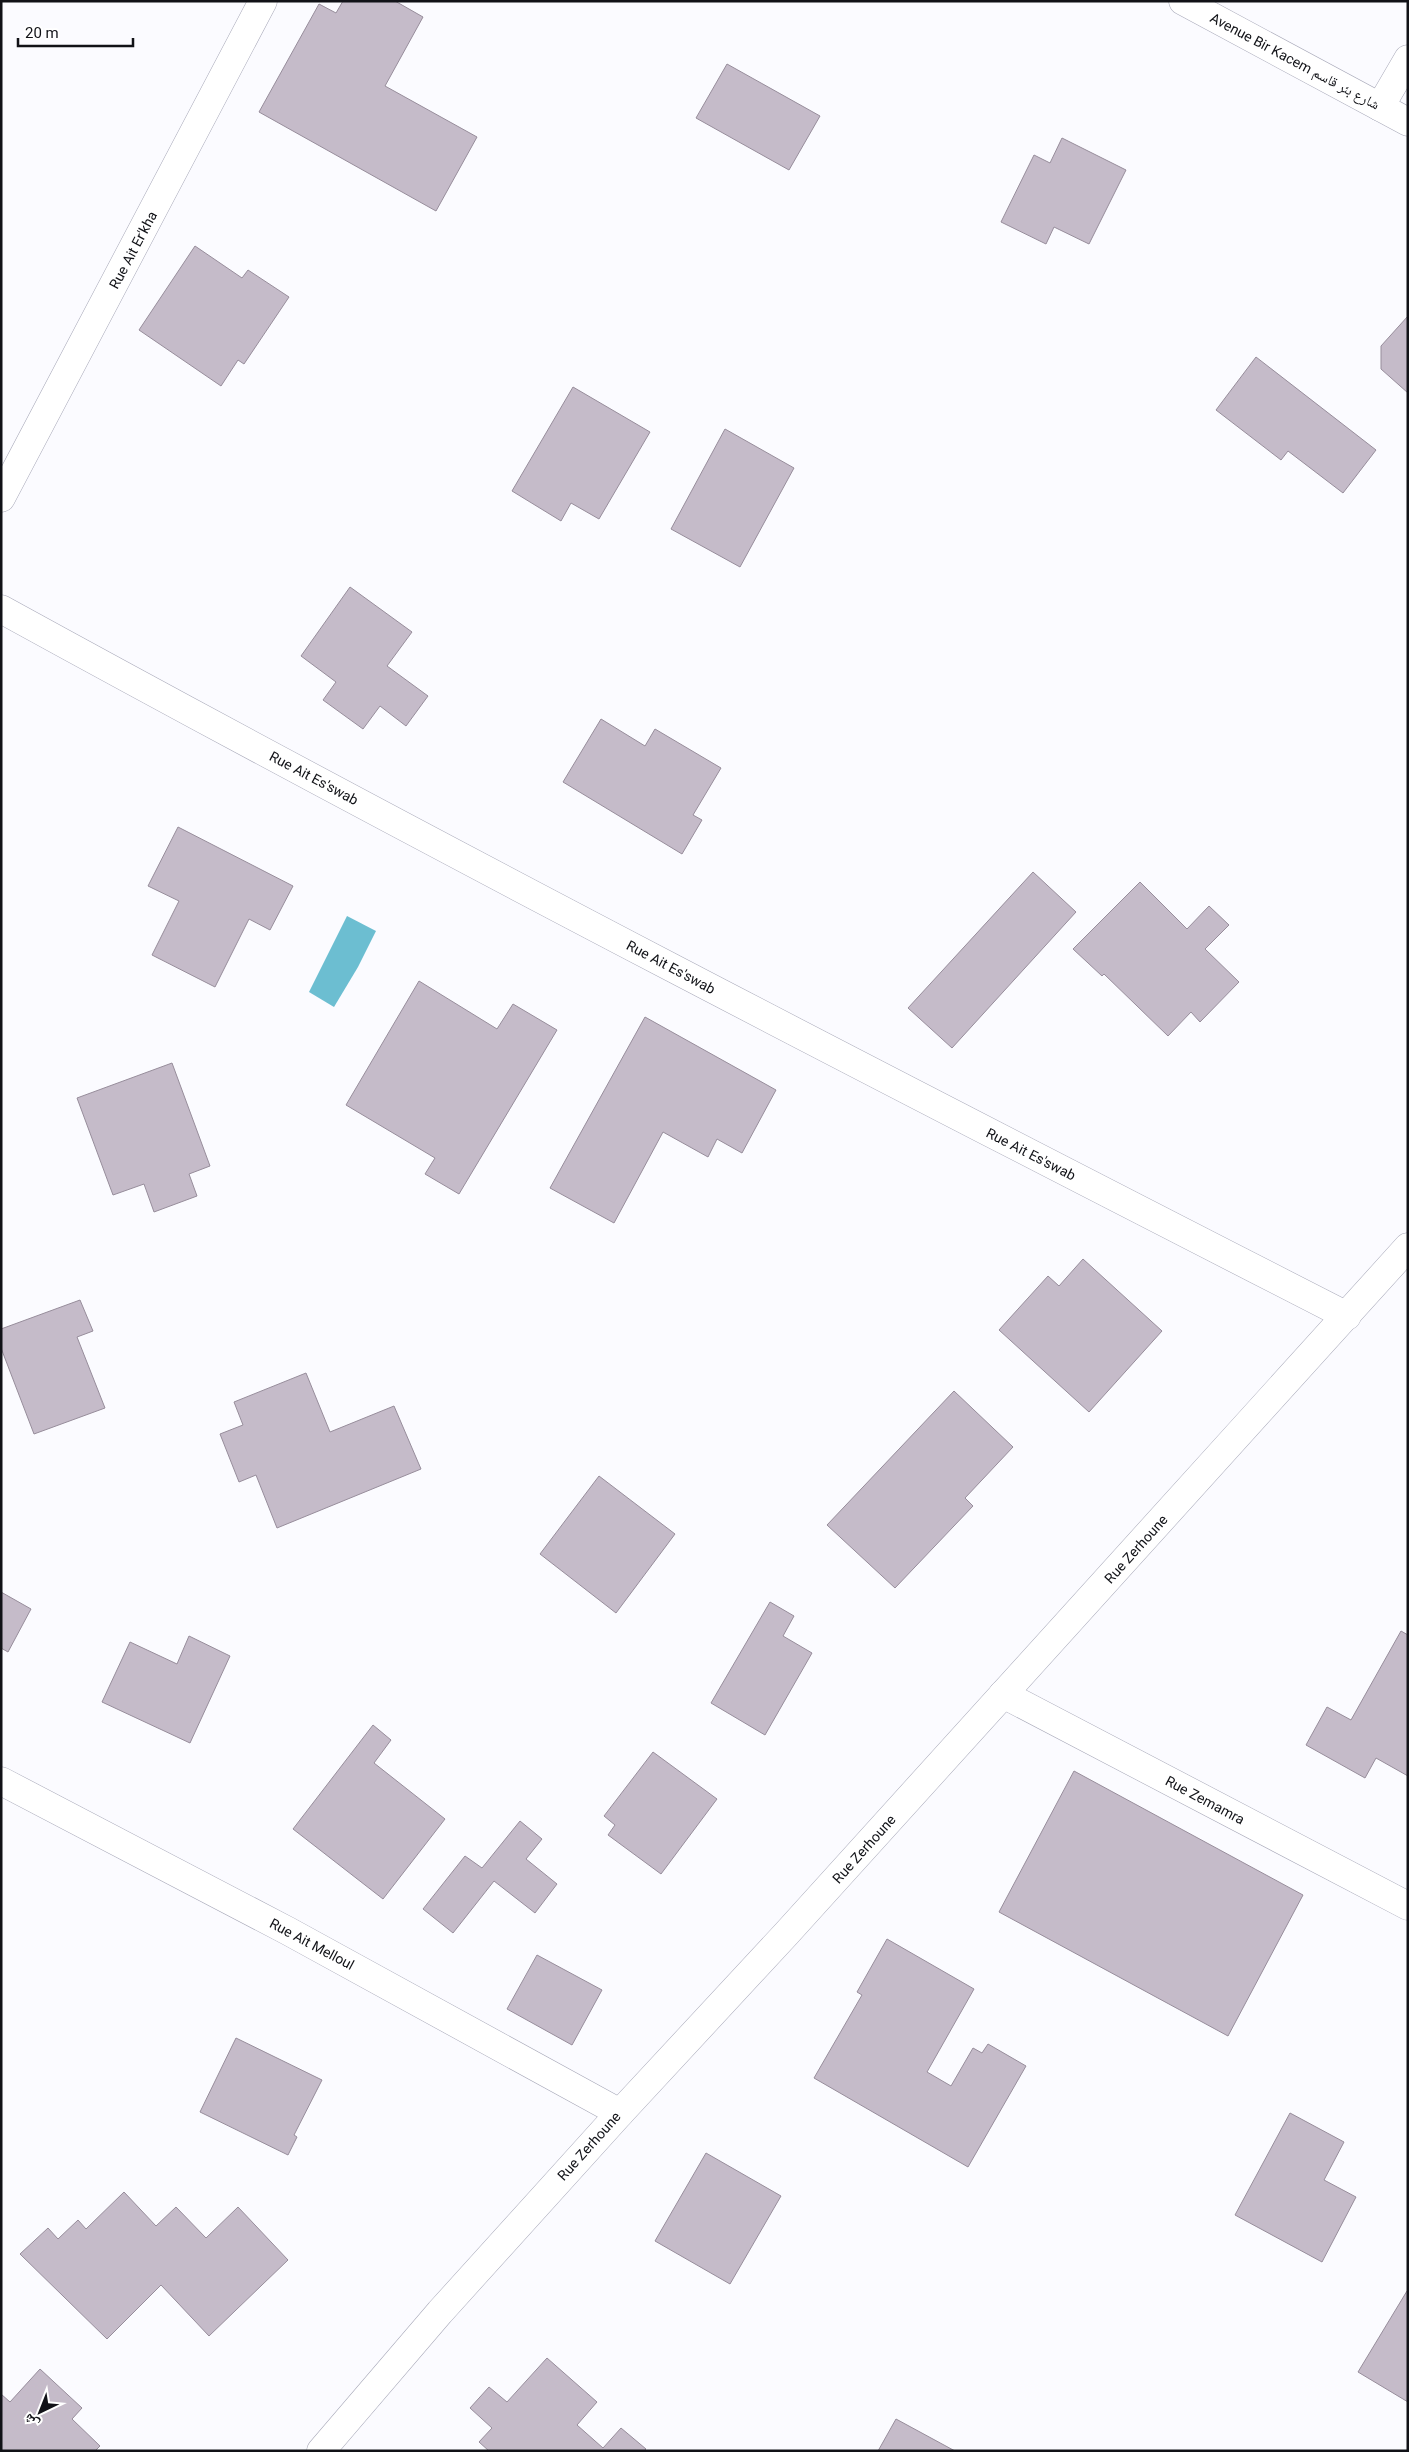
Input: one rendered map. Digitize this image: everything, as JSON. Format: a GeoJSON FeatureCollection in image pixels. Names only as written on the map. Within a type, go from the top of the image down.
{"type":"FeatureCollection","features":[{"type":"Feature","properties":{"kind":"street","name":"Rue Ait Er'kha"},"geometry":{"type":"LineString","coordinates":[[1,498],[263,1]]}},
{"type":"Feature","properties":{"kind":"street","name":"Avenue Bir Kacem شارع بئر قاسم"},"geometry":{"type":"LineString","coordinates":[[1183,1],[1408,122]]}},
{"type":"Feature","properties":{"kind":"street"},"geometry":{"type":"LineString","coordinates":[[1380,107],[1408,59]]}},
{"type":"Feature","properties":{"kind":"street","name":"Rue Ait Es'swab"},"geometry":{"type":"LineString","coordinates":[[1,609],[193,714],[742,1005],[1347,1316]]}},
{"type":"Feature","properties":{"kind":"street","name":"Rue Zerhoune"},"geometry":{"type":"LineString","coordinates":[[321,2451],[440,2312],[620,2113],[787,1933],[1408,1248]]}},
{"type":"Feature","properties":{"kind":"street","name":"Rue Zemamra"},"geometry":{"type":"LineString","coordinates":[[1003,1694],[1408,1906]]}},
{"type":"Feature","properties":{"kind":"street","name":"Rue Ait Melloul"},"geometry":{"type":"LineString","coordinates":[[1,1781],[288,1931],[620,2113]]}},
{"type":"Feature","properties":{"kind":"water"},"geometry":{"type":"Polygon","coordinates":[[[347,916],[376,931],[358,967],[334,1007],[309,992],[347,916]]]}},
{"type":"Feature","properties":{"kind":"building"},"geometry":{"type":"Polygon","coordinates":[[[343,1],[395,1],[423,17],[385,86],[477,137],[436,211],[259,112],[319,4],[336,13],[343,1]]]}},
{"type":"Feature","properties":{"kind":"building"},"geometry":{"type":"Polygon","coordinates":[[[727,64],[820,116],[789,170],[696,118],[727,64]]]}},
{"type":"Feature","properties":{"kind":"building"},"geometry":{"type":"Polygon","coordinates":[[[1062,138],[1126,170],[1089,244],[1054,227],[1046,244],[1001,222],[1034,155],[1050,163],[1062,138]]]}},
{"type":"Feature","properties":{"kind":"building"},"geometry":{"type":"Polygon","coordinates":[[[195,246],[242,278],[248,270],[289,297],[244,364],[238,360],[221,386],[139,330],[195,246]]]}},
{"type":"Feature","properties":{"kind":"building"},"geometry":{"type":"Polygon","coordinates":[[[1408,316],[1408,393],[1381,369],[1381,346],[1408,316]]]}},
{"type":"Feature","properties":{"kind":"building"},"geometry":{"type":"Polygon","coordinates":[[[1256,357],[1376,450],[1343,493],[1288,451],[1281,460],[1216,410],[1256,357]]]}},
{"type":"Feature","properties":{"kind":"building"},"geometry":{"type":"Polygon","coordinates":[[[573,387],[650,432],[599,519],[571,503],[561,521],[512,491],[573,387]]]}},
{"type":"Feature","properties":{"kind":"building"},"geometry":{"type":"Polygon","coordinates":[[[725,429],[794,468],[740,567],[671,529],[725,429]]]}},
{"type":"Feature","properties":{"kind":"building"},"geometry":{"type":"Polygon","coordinates":[[[350,587],[412,632],[387,666],[428,696],[406,726],[380,706],[363,729],[323,700],[336,682],[301,656],[350,587]]]}},
{"type":"Feature","properties":{"kind":"building"},"geometry":{"type":"Polygon","coordinates":[[[601,719],[645,746],[655,729],[721,768],[693,815],[702,820],[682,854],[563,782],[601,719]]]}},
{"type":"Feature","properties":{"kind":"building"},"geometry":{"type":"Polygon","coordinates":[[[178,827],[293,886],[270,930],[249,919],[215,987],[152,955],[179,901],[148,886],[178,827]]]}},
{"type":"Feature","properties":{"kind":"building"},"geometry":{"type":"Polygon","coordinates":[[[1033,872],[1076,912],[952,1048],[908,1008],[1033,872]]]}},
{"type":"Feature","properties":{"kind":"building"},"geometry":{"type":"Polygon","coordinates":[[[1140,882],[1187,929],[1209,906],[1229,925],[1205,949],[1239,982],[1200,1022],[1191,1012],[1168,1036],[1104,974],[1102,976],[1073,949],[1140,882]]]}},
{"type":"Feature","properties":{"kind":"building"},"geometry":{"type":"Polygon","coordinates":[[[419,981],[497,1029],[513,1004],[557,1030],[459,1194],[425,1174],[435,1158],[346,1105],[419,981]]]}},
{"type":"Feature","properties":{"kind":"building"},"geometry":{"type":"Polygon","coordinates":[[[645,1017],[776,1090],[742,1153],[717,1139],[708,1157],[663,1132],[614,1223],[550,1188],[645,1017]]]}},
{"type":"Feature","properties":{"kind":"building"},"geometry":{"type":"Polygon","coordinates":[[[172,1063],[210,1166],[189,1174],[197,1196],[154,1212],[144,1184],[113,1195],[77,1098],[172,1063]]]}},
{"type":"Feature","properties":{"kind":"building"},"geometry":{"type":"Polygon","coordinates":[[[1083,1259],[1162,1331],[1089,1412],[999,1330],[1048,1276],[1059,1286],[1083,1259]]]}},
{"type":"Feature","properties":{"kind":"building"},"geometry":{"type":"Polygon","coordinates":[[[80,1300],[93,1331],[77,1337],[105,1408],[34,1434],[1,1348],[1,1329],[80,1300]]]}},
{"type":"Feature","properties":{"kind":"building"},"geometry":{"type":"Polygon","coordinates":[[[306,1373],[330,1432],[394,1406],[421,1469],[277,1528],[256,1475],[239,1482],[220,1434],[243,1425],[234,1402],[306,1373]]]}},
{"type":"Feature","properties":{"kind":"building"},"geometry":{"type":"Polygon","coordinates":[[[954,1391],[1013,1447],[965,1498],[973,1506],[895,1588],[827,1525],[954,1391]]]}},
{"type":"Feature","properties":{"kind":"building"},"geometry":{"type":"Polygon","coordinates":[[[599,1476],[675,1534],[616,1613],[540,1554],[599,1476]]]}},
{"type":"Feature","properties":{"kind":"building"},"geometry":{"type":"Polygon","coordinates":[[[1,1592],[31,1609],[8,1652],[1,1648],[1,1592]]]}},
{"type":"Feature","properties":{"kind":"building"},"geometry":{"type":"Polygon","coordinates":[[[770,1602],[794,1616],[783,1636],[812,1653],[765,1735],[711,1703],[770,1602]]]}},
{"type":"Feature","properties":{"kind":"building"},"geometry":{"type":"Polygon","coordinates":[[[1401,1631],[1408,1635],[1408,1776],[1376,1758],[1365,1778],[1306,1745],[1327,1707],[1351,1720],[1401,1631]]]}},
{"type":"Feature","properties":{"kind":"building"},"geometry":{"type":"Polygon","coordinates":[[[189,1636],[230,1656],[190,1743],[102,1702],[130,1642],[177,1664],[189,1636]]]}},
{"type":"Feature","properties":{"kind":"building"},"geometry":{"type":"Polygon","coordinates":[[[373,1725],[391,1740],[374,1763],[445,1819],[383,1899],[293,1829],[373,1725]]]}},
{"type":"Feature","properties":{"kind":"building"},"geometry":{"type":"Polygon","coordinates":[[[653,1752],[717,1799],[661,1874],[608,1835],[615,1825],[604,1816],[653,1752]]]}},
{"type":"Feature","properties":{"kind":"building"},"geometry":{"type":"Polygon","coordinates":[[[1074,1771],[1303,1895],[1228,2036],[999,1912],[1074,1771]]]}},
{"type":"Feature","properties":{"kind":"building"},"geometry":{"type":"Polygon","coordinates":[[[520,1821],[542,1839],[526,1859],[557,1884],[535,1913],[494,1881],[453,1933],[423,1909],[465,1856],[482,1868],[520,1821]]]}},
{"type":"Feature","properties":{"kind":"building"},"geometry":{"type":"Polygon","coordinates":[[[887,1939],[974,1989],[927,2072],[951,2086],[973,2048],[982,2053],[988,2044],[1026,2066],[968,2167],[814,2078],[862,1995],[857,1992],[887,1939]]]}},
{"type":"Feature","properties":{"kind":"building"},"geometry":{"type":"Polygon","coordinates":[[[537,1955],[602,1990],[572,2045],[507,2009],[537,1955]]]}},
{"type":"Feature","properties":{"kind":"building"},"geometry":{"type":"Polygon","coordinates":[[[236,2038],[322,2080],[294,2135],[297,2137],[288,2155],[200,2112],[236,2038]]]}},
{"type":"Feature","properties":{"kind":"building"},"geometry":{"type":"Polygon","coordinates":[[[1290,2113],[1344,2142],[1324,2180],[1356,2197],[1322,2262],[1235,2215],[1290,2113]]]}},
{"type":"Feature","properties":{"kind":"building"},"geometry":{"type":"Polygon","coordinates":[[[706,2153],[781,2196],[730,2284],[655,2241],[706,2153]]]}},
{"type":"Feature","properties":{"kind":"building"},"geometry":{"type":"Polygon","coordinates":[[[124,2192],[156,2226],[176,2207],[206,2238],[238,2207],[288,2260],[209,2336],[161,2285],[107,2339],[20,2254],[48,2228],[58,2239],[78,2220],[86,2229],[124,2192]]]}},
{"type":"Feature","properties":{"kind":"building"},"geometry":{"type":"Polygon","coordinates":[[[1408,2291],[1408,2402],[1358,2372],[1408,2291]]]}},
{"type":"Feature","properties":{"kind":"building"},"geometry":{"type":"Polygon","coordinates":[[[547,2358],[597,2402],[577,2425],[603,2448],[621,2428],[646,2449],[644,2451],[489,2451],[479,2442],[492,2428],[470,2408],[489,2387],[507,2402],[547,2358]]]}},
{"type":"Feature","properties":{"kind":"building"},"geometry":{"type":"Polygon","coordinates":[[[40,2369],[82,2408],[72,2419],[100,2446],[95,2451],[1,2451],[1,2394],[10,2402],[40,2369]]]}},
{"type":"Feature","properties":{"kind":"building"},"geometry":{"type":"Polygon","coordinates":[[[896,2419],[955,2451],[878,2451],[896,2419]]]}}]}
